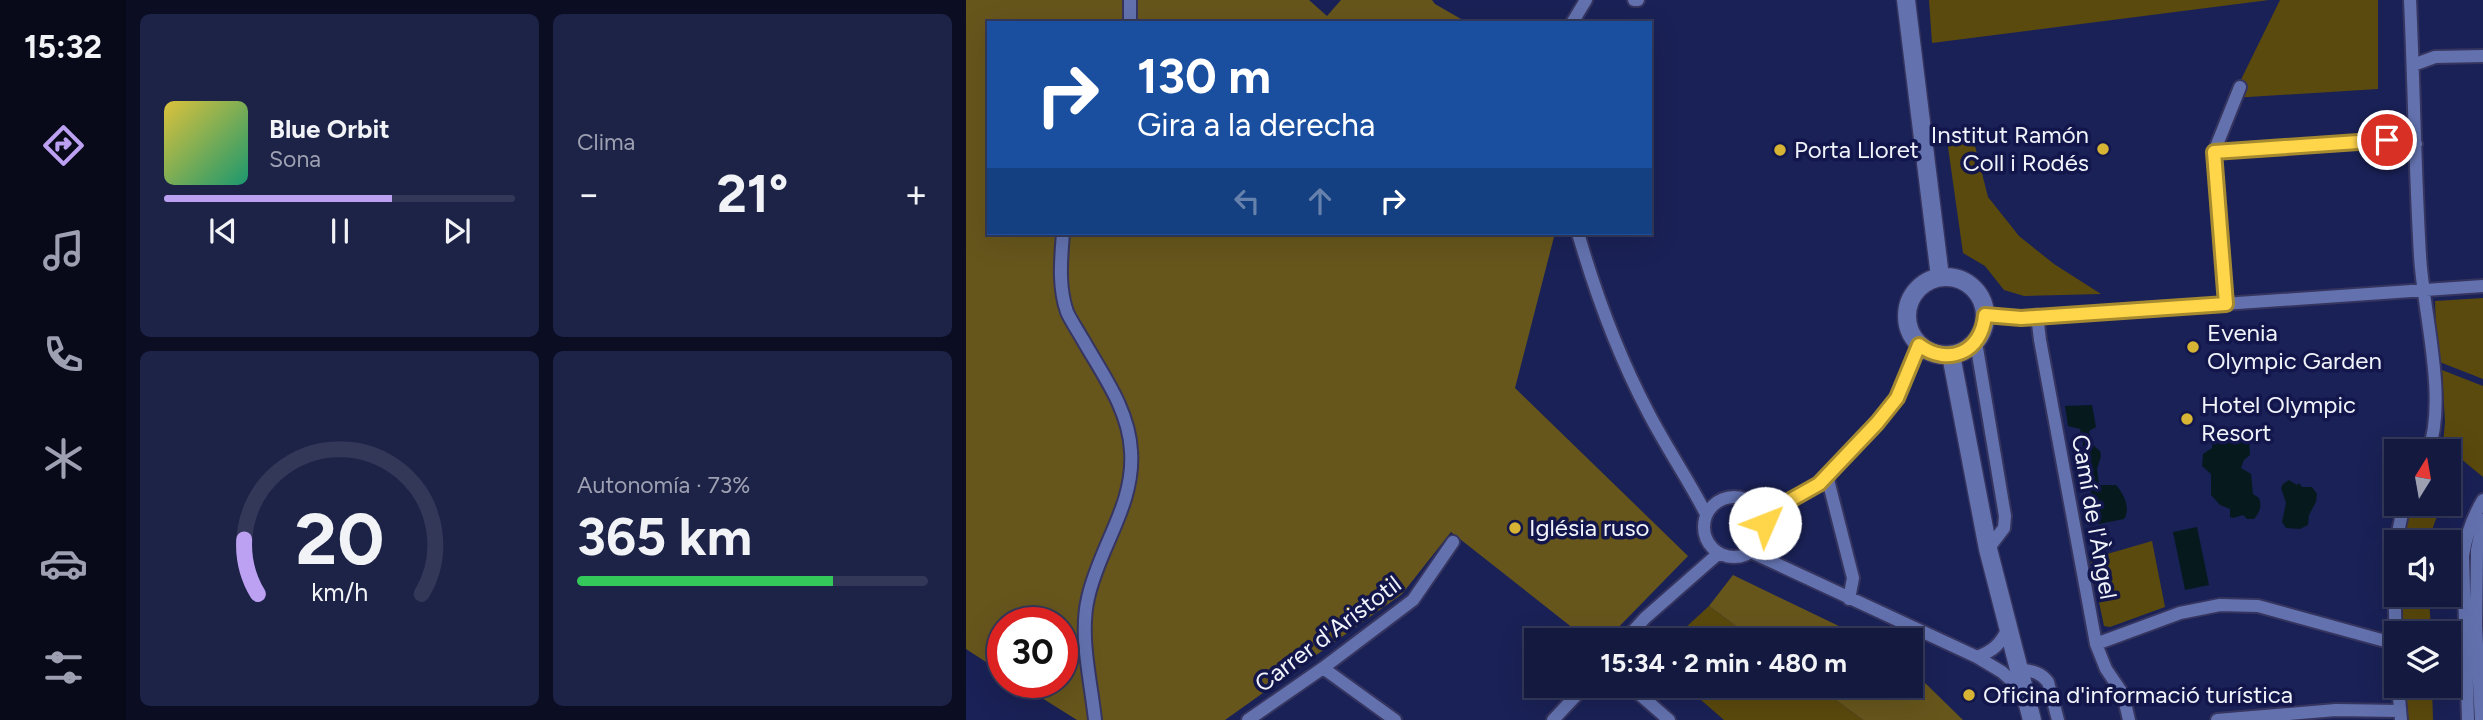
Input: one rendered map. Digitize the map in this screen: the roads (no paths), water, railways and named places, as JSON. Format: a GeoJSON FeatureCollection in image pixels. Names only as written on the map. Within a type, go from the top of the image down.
{"type":"FeatureCollection","features":[{"type":"Feature","properties":{"kind":"main road"},"geometry":{"type":"LineString","coordinates":[[1906,0],[1940,277]]}},
{"type":"Feature","properties":{"kind":"main road"},"geometry":{"type":"LineString","coordinates":[[1940,277],[1956,278],[1971,286],[1982,299],[1985,315],[1984,326],[1976,342],[1951,355],[1928,352],[1911,335],[1907,323],[1908,304],[1917,289],[1940,277]]}},
{"type":"Feature","properties":{"kind":"main road"},"geometry":{"type":"LineString","coordinates":[[1951,355],[1988,549],[2032,720]]}},
{"type":"Feature","properties":{"kind":"street"},"geometry":{"type":"LineString","coordinates":[[1130,0],[1130,21]]}},
{"type":"Feature","properties":{"kind":"street"},"geometry":{"type":"LineString","coordinates":[[1573,21],[1586,0]]}},
{"type":"Feature","properties":{"kind":"street"},"geometry":{"type":"LineString","coordinates":[[2410,0],[2420,259],[2436,418],[2432,439]]}},
{"type":"Feature","properties":{"kind":"street"},"geometry":{"type":"LineString","coordinates":[[2413,65],[2435,57],[2483,56]]}},
{"type":"Feature","properties":{"kind":"street"},"geometry":{"type":"LineString","coordinates":[[2226,304],[2214,152],[2241,87]]}},
{"type":"Feature","properties":{"kind":"street"},"geometry":{"type":"LineString","coordinates":[[2214,152],[2394,139],[2416,144]]}},
{"type":"Feature","properties":{"kind":"street"},"geometry":{"type":"LineString","coordinates":[[1063,235],[1059,271],[1068,312],[1125,418],[1131,450],[1131,479],[1122,512],[1096,570],[1087,600],[1085,631],[1095,720]]}},
{"type":"Feature","properties":{"kind":"street"},"geometry":{"type":"LineString","coordinates":[[1579,235],[1597,295],[1623,361],[1665,444],[1706,514],[1704,532],[1712,548],[1719,553],[1735,557],[1751,552],[1762,540],[1762,516],[1749,500],[1730,496],[1720,499],[1706,514]]}},
{"type":"Feature","properties":{"kind":"street"},"geometry":{"type":"LineString","coordinates":[[1985,315],[2021,318],[2483,286]]}},
{"type":"Feature","properties":{"kind":"street","name":"Camí de l'Àngel"},"geometry":{"type":"LineString","coordinates":[[2037,315],[2096,644],[2106,669],[2123,694],[2129,720]]}},
{"type":"Feature","properties":{"kind":"street"},"geometry":{"type":"LineString","coordinates":[[1976,342],[2005,523],[1988,549]]}},
{"type":"Feature","properties":{"kind":"street"},"geometry":{"type":"LineString","coordinates":[[1762,516],[1819,484],[1877,423],[1897,398],[1919,345]]}},
{"type":"Feature","properties":{"kind":"street"},"geometry":{"type":"LineString","coordinates":[[1827,475],[1853,578],[1849,599]]}},
{"type":"Feature","properties":{"kind":"street"},"geometry":{"type":"LineString","coordinates":[[2468,720],[2463,556],[2473,515],[2483,500]]}},
{"type":"Feature","properties":{"kind":"street"},"geometry":{"type":"LineString","coordinates":[[2481,720],[2476,626],[2477,550],[2483,520]]}},
{"type":"Feature","properties":{"kind":"street","name":"Carrer d'Aristotil"},"geometry":{"type":"LineString","coordinates":[[1248,720],[1413,600],[1453,542]]}},
{"type":"Feature","properties":{"kind":"street"},"geometry":{"type":"LineString","coordinates":[[1751,552],[1977,657],[2002,672],[2023,691]]}},
{"type":"Feature","properties":{"kind":"street"},"geometry":{"type":"LineString","coordinates":[[1636,628],[1719,553]]}},
{"type":"Feature","properties":{"kind":"street"},"geometry":{"type":"LineString","coordinates":[[2096,644],[2180,612],[2220,605],[2258,606],[2384,645]]}},
{"type":"Feature","properties":{"kind":"street"},"geometry":{"type":"LineString","coordinates":[[1977,657],[1993,651],[2004,638],[2008,628]]}},
{"type":"Feature","properties":{"kind":"street"},"geometry":{"type":"LineString","coordinates":[[2461,665],[2466,667]]}},
{"type":"Feature","properties":{"kind":"street"},"geometry":{"type":"LineString","coordinates":[[1323,668],[1395,720]]}},
{"type":"Feature","properties":{"kind":"street"},"geometry":{"type":"LineString","coordinates":[[2018,669],[2035,672],[2048,682],[2058,720]]}},
{"type":"Feature","properties":{"kind":"street"},"geometry":{"type":"LineString","coordinates":[[1553,720],[1574,698]]}},
{"type":"Feature","properties":{"kind":"street"},"geometry":{"type":"LineString","coordinates":[[1644,698],[1669,720]]}},
{"type":"Feature","properties":{"kind":"street"},"geometry":{"type":"LineString","coordinates":[[2217,720],[2336,709],[2400,715]]}},
{"type":"Feature","properties":{"kind":"place","name":"Institut Ramón Coll i Rodés"},"geometry":{"type":"Point","coordinates":[2103,149]}},
{"type":"Feature","properties":{"kind":"place","name":"Porta Lloret"},"geometry":{"type":"Point","coordinates":[1780,150]}},
{"type":"Feature","properties":{"kind":"place","name":"Evenia Olympic Garden"},"geometry":{"type":"Point","coordinates":[2193,347]}},
{"type":"Feature","properties":{"kind":"place","name":"Hotel Olympic Resort"},"geometry":{"type":"Point","coordinates":[2187,419]}},
{"type":"Feature","properties":{"kind":"place","name":"Iglésia ruso"},"geometry":{"type":"Point","coordinates":[1515,528]}},
{"type":"Feature","properties":{"kind":"place","name":"Oficina d'informació turística"},"geometry":{"type":"Point","coordinates":[1969,695]}}]}
